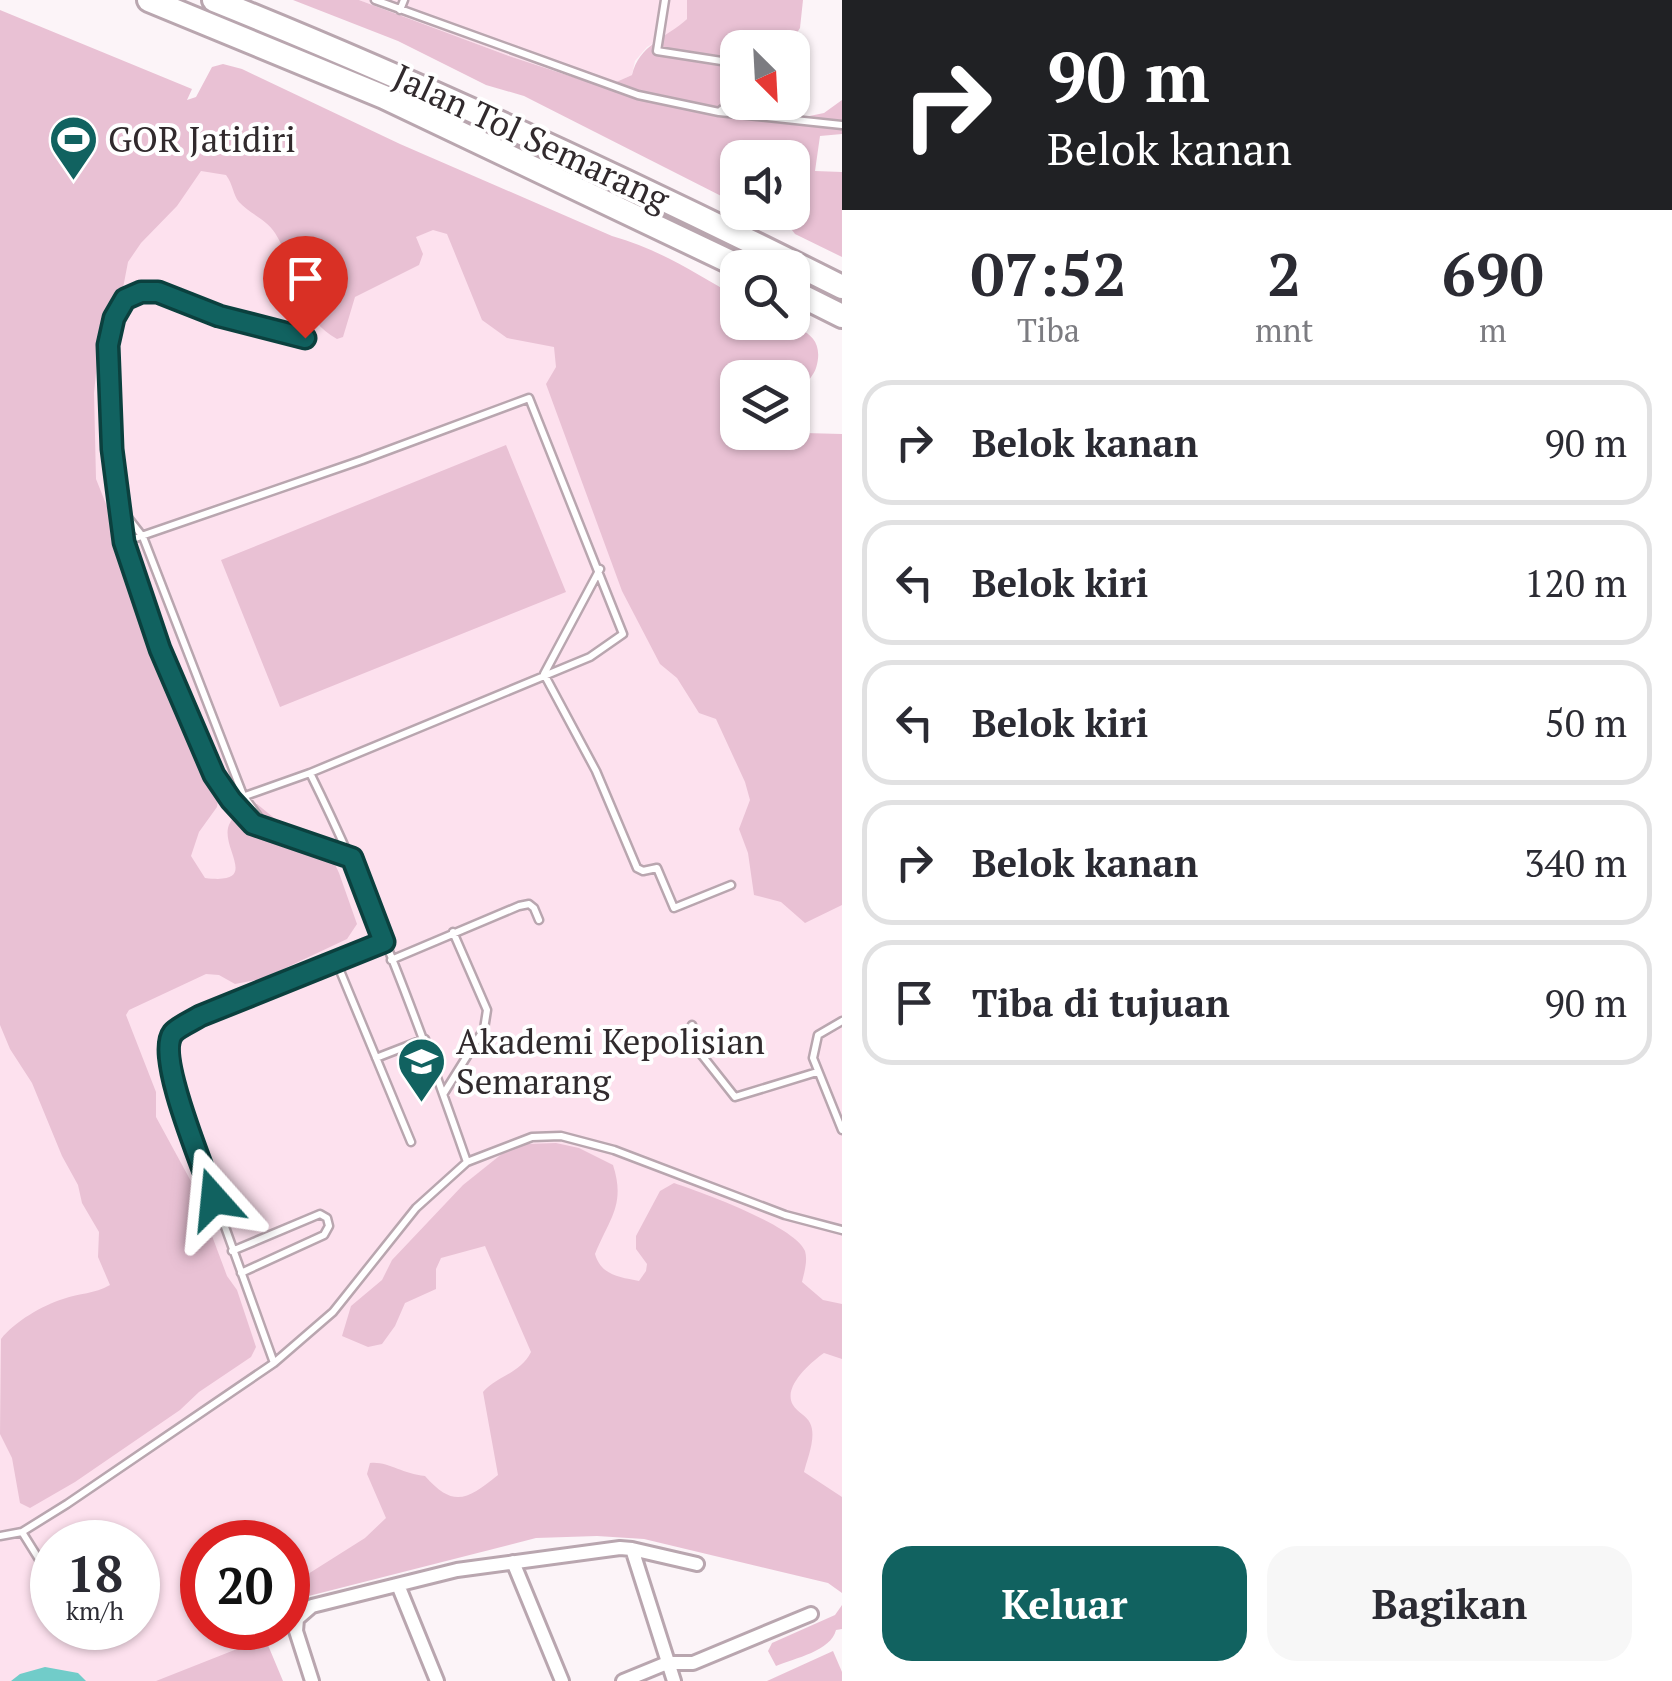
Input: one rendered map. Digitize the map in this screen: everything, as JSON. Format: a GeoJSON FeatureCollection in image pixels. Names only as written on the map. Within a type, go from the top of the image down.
{"type":"FeatureCollection","features":[{"type":"Feature","properties":{"kind":"highway","name":"Jalan Tol Semarang"},"geometry":{"type":"LineString","coordinates":[[149,0],[384,96],[720,257]]}},
{"type":"Feature","properties":{"kind":"highway","name":"Jalan Tol Semarang"},"geometry":{"type":"LineString","coordinates":[[214,0],[366,62],[685,208],[842,288]]}},
{"type":"Feature","properties":{"kind":"highway"},"geometry":{"type":"LineString","coordinates":[[810,300],[842,316]]}},
{"type":"Feature","properties":{"kind":"street"},"geometry":{"type":"LineString","coordinates":[[312,1681],[296,1619],[312,1606],[457,1570],[620,1548],[697,1564]]}},
{"type":"Feature","properties":{"kind":"street"},"geometry":{"type":"LineString","coordinates":[[632,1549],[675,1681],[693,1663],[811,1614]]}},
{"type":"Feature","properties":{"kind":"street"},"geometry":{"type":"LineString","coordinates":[[514,1562],[562,1681]]}},
{"type":"Feature","properties":{"kind":"street"},"geometry":{"type":"LineString","coordinates":[[398,1586],[436,1681]]}},
{"type":"Feature","properties":{"kind":"street"},"geometry":{"type":"LineString","coordinates":[[623,1681],[668,1663],[693,1663]]}},
{"type":"Feature","properties":{"kind":"lane"},"geometry":{"type":"LineString","coordinates":[[375,0],[638,94],[719,112],[842,125]]}},
{"type":"Feature","properties":{"kind":"lane"},"geometry":{"type":"LineString","coordinates":[[400,10],[404,0]]}},
{"type":"Feature","properties":{"kind":"lane"},"geometry":{"type":"LineString","coordinates":[[665,0],[657,51],[720,61]]}},
{"type":"Feature","properties":{"kind":"lane"},"geometry":{"type":"LineString","coordinates":[[305,338],[219,316],[158,292],[141,292],[125,299],[114,318],[108,345],[112,449],[124,542],[160,649],[214,775],[253,824],[352,858]]}},
{"type":"Feature","properties":{"kind":"lane"},"geometry":{"type":"LineString","coordinates":[[124,542],[529,398],[600,569],[623,634],[590,657],[310,772],[231,800]]}},
{"type":"Feature","properties":{"kind":"lane"},"geometry":{"type":"LineString","coordinates":[[121,509],[143,536],[243,795],[267,829]]}},
{"type":"Feature","properties":{"kind":"lane"},"geometry":{"type":"LineString","coordinates":[[544,674],[600,569]]}},
{"type":"Feature","properties":{"kind":"lane"},"geometry":{"type":"LineString","coordinates":[[544,674],[596,771],[637,868],[643,872],[657,868],[674,908],[731,885]]}},
{"type":"Feature","properties":{"kind":"lane"},"geometry":{"type":"LineString","coordinates":[[310,772],[352,858],[468,1162]]}},
{"type":"Feature","properties":{"kind":"lane"},"geometry":{"type":"LineString","coordinates":[[392,960],[452,932],[529,904],[540,920]]}},
{"type":"Feature","properties":{"kind":"lane"},"geometry":{"type":"LineString","coordinates":[[444,1094],[484,1029],[487,1010],[452,932]]}},
{"type":"Feature","properties":{"kind":"lane"},"geometry":{"type":"LineString","coordinates":[[274,1363],[170,1074],[166,1051],[173,1033],[200,1016],[384,942]]}},
{"type":"Feature","properties":{"kind":"lane"},"geometry":{"type":"LineString","coordinates":[[336,961],[411,1142]]}},
{"type":"Feature","properties":{"kind":"lane"},"geometry":{"type":"LineString","coordinates":[[842,1020],[818,1035],[813,1058],[842,1130]]}},
{"type":"Feature","properties":{"kind":"lane"},"geometry":{"type":"LineString","coordinates":[[692,1025],[700,1054],[735,1097],[817,1072]]}},
{"type":"Feature","properties":{"kind":"lane"},"geometry":{"type":"LineString","coordinates":[[376,1058],[424,1039]]}},
{"type":"Feature","properties":{"kind":"lane"},"geometry":{"type":"LineString","coordinates":[[0,1536],[22,1532],[274,1363],[333,1312],[416,1208],[468,1162],[532,1136],[560,1136],[614,1150],[785,1215],[842,1230]]}},
{"type":"Feature","properties":{"kind":"lane"},"geometry":{"type":"LineString","coordinates":[[232,1251],[306,1218],[320,1214],[327,1218],[329,1226],[324,1235],[242,1273]]}},
{"type":"Feature","properties":{"kind":"lane"},"geometry":{"type":"LineString","coordinates":[[22,1532],[30,1545]]}},
{"type":"Feature","properties":{"kind":"shaded area"},"geometry":{"type":"Polygon","coordinates":[[[293,0],[359,0],[594,84],[614,83],[632,75],[647,49],[687,19],[687,0],[803,0],[799,30],[720,30],[720,120],[810,120],[810,116],[824,113],[842,100],[842,134],[820,136],[815,171],[842,172],[842,257],[792,230],[810,230],[810,140],[720,140],[720,195],[524,96],[486,85],[398,41],[293,0]]]}},
{"type":"Feature","properties":{"kind":"shaded area"},"geometry":{"type":"Polygon","coordinates":[[[359,0],[687,0],[687,19],[647,47],[635,61],[632,75],[614,83],[594,84],[359,0]]]}},
{"type":"Feature","properties":{"kind":"shaded area"},"geometry":{"type":"Polygon","coordinates":[[[0,10],[192,89],[187,100],[196,97],[212,67],[223,64],[242,69],[400,144],[676,262],[720,287],[720,340],[810,340],[810,336],[814,340],[818,352],[810,378],[810,360],[720,360],[720,450],[810,450],[810,433],[842,434],[842,905],[805,923],[781,902],[754,895],[748,853],[739,829],[750,800],[745,782],[716,719],[699,713],[677,678],[660,664],[622,591],[546,384],[556,367],[554,347],[507,338],[482,320],[447,234],[433,230],[416,237],[423,254],[419,265],[355,297],[343,337],[337,339],[313,318],[305,305],[283,247],[271,228],[239,202],[226,175],[201,171],[177,206],[128,262],[123,288],[111,300],[101,323],[94,393],[96,479],[130,564],[145,631],[187,732],[219,794],[217,807],[199,832],[191,856],[205,878],[231,876],[235,864],[229,825],[242,806],[257,804],[296,836],[322,837],[357,924],[347,939],[262,979],[235,984],[219,975],[206,974],[129,1010],[126,1015],[156,1092],[156,1117],[193,1185],[256,1347],[251,1357],[199,1392],[180,1410],[30,1508],[20,1503],[12,1458],[0,1434],[1,1339],[21,1320],[47,1305],[110,1285],[98,1257],[99,1232],[82,1203],[78,1185],[32,1083],[0,1025],[0,10]]]}},
{"type":"Feature","properties":{"kind":"shaded area","name":"Akademi Kepolisian Semarang"},"geometry":{"type":"Polygon","coordinates":[[[225,67],[547,226],[842,687],[842,1578],[696,1535],[536,1522],[310,1587],[310,1520],[180,1520],[180,1650],[235,1650],[233,1681],[0,1681],[0,308],[225,67]]]}},
{"type":"Feature","properties":{"kind":"shaded area"},"geometry":{"type":"Polygon","coordinates":[[[506,445],[566,592],[280,707],[221,560],[506,445]]]}},
{"type":"Feature","properties":{"kind":"shaded area"},"geometry":{"type":"Polygon","coordinates":[[[556,1143],[579,1148],[613,1165],[617,1202],[595,1254],[602,1267],[612,1274],[639,1281],[646,1271],[647,1264],[636,1249],[636,1236],[660,1191],[674,1183],[746,1211],[798,1241],[805,1251],[802,1282],[823,1300],[842,1304],[842,1359],[824,1353],[818,1357],[799,1376],[791,1398],[812,1429],[804,1472],[842,1497],[842,1593],[828,1583],[644,1539],[597,1536],[536,1538],[310,1596],[310,1573],[365,1538],[386,1518],[367,1474],[370,1463],[425,1476],[453,1497],[469,1495],[498,1475],[483,1392],[521,1365],[531,1352],[485,1246],[441,1258],[436,1269],[436,1289],[405,1303],[382,1344],[368,1347],[342,1336],[351,1306],[382,1280],[392,1260],[463,1185],[503,1153],[526,1144],[556,1143]]]}},
{"type":"Feature","properties":{"kind":"shaded area"},"geometry":{"type":"Polygon","coordinates":[[[842,1605],[842,1629],[836,1630],[827,1643],[776,1666],[768,1651],[772,1643],[835,1615],[842,1605]]]}},
{"type":"Feature","properties":{"kind":"shaded area"},"geometry":{"type":"Polygon","coordinates":[[[235,1650],[270,1650],[283,1681],[156,1681],[235,1650]]]}},
{"type":"Feature","properties":{"kind":"shaded area"},"geometry":{"type":"Polygon","coordinates":[[[833,1651],[842,1681],[767,1681],[833,1651]]]}},
{"type":"Feature","properties":{"kind":"water"},"geometry":{"type":"Polygon","coordinates":[[[45,1667],[78,1673],[86,1681],[11,1681],[20,1674],[45,1667]]]}},
{"type":"Feature","properties":{"kind":"place","name":"GOR Jatidiri"},"geometry":{"type":"Point","coordinates":[73,182]}},
{"type":"Feature","properties":{"kind":"place","name":"Akademi Kepolisian Semarang"},"geometry":{"type":"Point","coordinates":[421,1104]}},
{"type":"Feature","properties":{"kind":"route"},"geometry":{"type":"LineString","coordinates":[[214,1199],[170,1074],[166,1051],[173,1033],[200,1016],[384,942],[352,858],[253,824],[214,775],[160,649],[124,542],[112,449],[108,345],[114,318],[125,299],[141,292],[158,292],[219,316],[305,338]]}}]}
